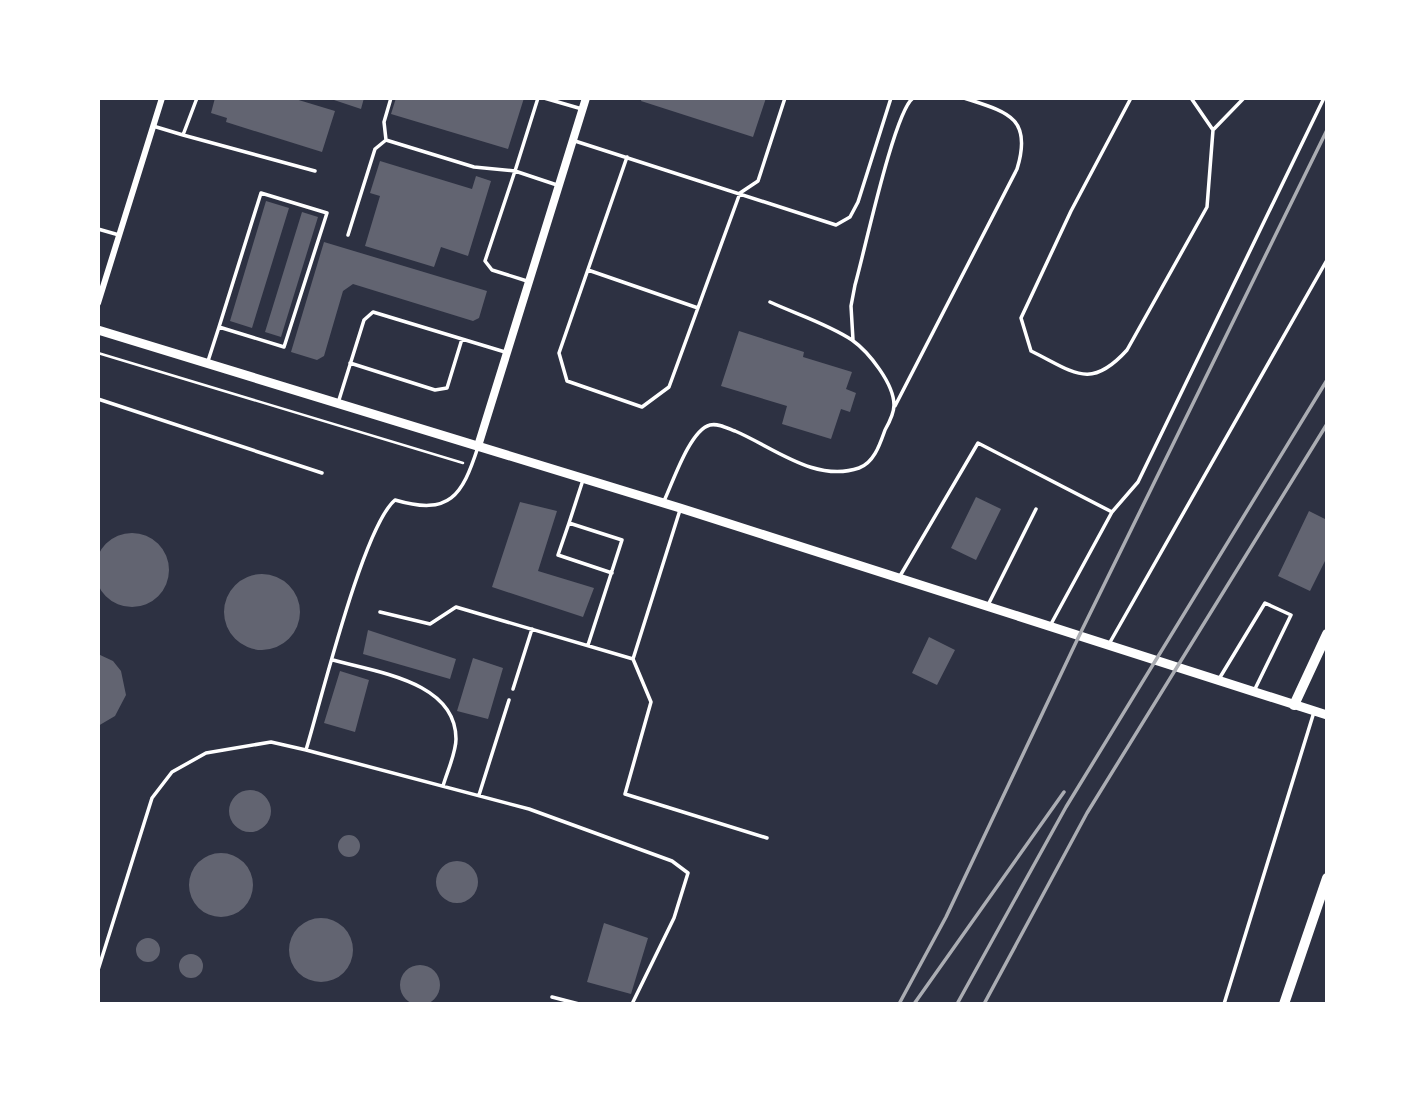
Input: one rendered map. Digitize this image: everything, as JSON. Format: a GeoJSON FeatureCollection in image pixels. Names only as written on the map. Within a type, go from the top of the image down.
{"type":"FeatureCollection","features":[{"type":"Feature","properties":{"kind":"highway"},"geometry":{"type":"LineString","coordinates":[[1294,705],[1327,634]]}},
{"type":"Feature","properties":{"kind":"highway"},"geometry":{"type":"LineString","coordinates":[[1284,1004],[1327,878]]}},
{"type":"Feature","properties":{"kind":"main road"},"geometry":{"type":"LineString","coordinates":[[98,330],[680,508],[1327,715]]}},
{"type":"Feature","properties":{"kind":"street"},"geometry":{"type":"LineString","coordinates":[[98,303],[162,98]]}},
{"type":"Feature","properties":{"kind":"street"},"geometry":{"type":"LineString","coordinates":[[478,446],[586,98]]}},
{"type":"Feature","properties":{"kind":"lane"},"geometry":{"type":"LineString","coordinates":[[183,135],[197,98]]}},
{"type":"Feature","properties":{"kind":"lane"},"geometry":{"type":"LineString","coordinates":[[386,140],[384,122],[391,98]]}},
{"type":"Feature","properties":{"kind":"lane"},"geometry":{"type":"LineString","coordinates":[[529,282],[492,270],[485,261],[538,98]]}},
{"type":"Feature","properties":{"kind":"lane"},"geometry":{"type":"LineString","coordinates":[[544,98],[582,108]]}},
{"type":"Feature","properties":{"kind":"lane"},"geometry":{"type":"LineString","coordinates":[[627,157],[559,353],[567,381],[642,407],[669,387],[740,193],[758,181],[785,98]]}},
{"type":"Feature","properties":{"kind":"lane"},"geometry":{"type":"LineString","coordinates":[[573,140],[836,225],[850,217],[858,202],[891,98]]}},
{"type":"Feature","properties":{"kind":"lane"},"geometry":{"type":"LineString","coordinates":[[853,340],[851,306],[855,285],[898,128],[912,98]]}},
{"type":"Feature","properties":{"kind":"lane"},"geometry":{"type":"LineString","coordinates":[[663,503],[692,440],[702,428],[717,424],[752,438],[801,465],[836,472],[861,468],[873,457],[894,408],[1017,169],[1021,154],[1024,138],[1016,120],[1002,111],[964,98]]}},
{"type":"Feature","properties":{"kind":"lane"},"geometry":{"type":"LineString","coordinates":[[1130,98],[1021,318],[1031,351],[1074,372],[1093,376],[1111,367],[1127,350],[1207,207],[1213,130],[1191,98]]}},
{"type":"Feature","properties":{"kind":"lane"},"geometry":{"type":"LineString","coordinates":[[1213,130],[1244,98]]}},
{"type":"Feature","properties":{"kind":"lane"},"geometry":{"type":"LineString","coordinates":[[1050,625],[1112,512],[1138,482],[1324,98]]}},
{"type":"Feature","properties":{"kind":"lane"},"geometry":{"type":"LineString","coordinates":[[153,126],[315,171]]}},
{"type":"Feature","properties":{"kind":"lane"},"geometry":{"type":"LineString","coordinates":[[386,140],[474,167],[515,171],[559,186]]}},
{"type":"Feature","properties":{"kind":"lane"},"geometry":{"type":"LineString","coordinates":[[348,235],[375,149],[386,140]]}},
{"type":"Feature","properties":{"kind":"lane"},"geometry":{"type":"LineString","coordinates":[[207,363],[261,193],[327,213],[284,347],[219,327]]}},
{"type":"Feature","properties":{"kind":"lane"},"geometry":{"type":"LineString","coordinates":[[98,229],[119,234]]}},
{"type":"Feature","properties":{"kind":"lane"},"geometry":{"type":"LineString","coordinates":[[1108,646],[1327,260]]}},
{"type":"Feature","properties":{"kind":"lane"},"geometry":{"type":"LineString","coordinates":[[588,270],[698,308]]}},
{"type":"Feature","properties":{"kind":"lane"},"geometry":{"type":"LineString","coordinates":[[770,302],[853,340],[875,365],[892,391],[894,408]]}},
{"type":"Feature","properties":{"kind":"lane"},"geometry":{"type":"LineString","coordinates":[[338,404],[364,320],[373,312],[507,353]]}},
{"type":"Feature","properties":{"kind":"lane"},"geometry":{"type":"LineString","coordinates":[[350,363],[435,390],[447,388],[462,339]]}},
{"type":"Feature","properties":{"kind":"lane"},"geometry":{"type":"LineString","coordinates":[[98,399],[322,473]]}},
{"type":"Feature","properties":{"kind":"lane"},"geometry":{"type":"LineString","coordinates":[[899,578],[978,443],[1112,512]]}},
{"type":"Feature","properties":{"kind":"lane"},"geometry":{"type":"LineString","coordinates":[[306,750],[374,534],[386,508],[395,500],[420,507],[447,503],[460,492],[478,446]]}},
{"type":"Feature","properties":{"kind":"lane"},"geometry":{"type":"LineString","coordinates":[[583,478],[558,555],[612,573]]}},
{"type":"Feature","properties":{"kind":"lane"},"geometry":{"type":"LineString","coordinates":[[680,508],[633,660],[651,702],[625,794],[767,838]]}},
{"type":"Feature","properties":{"kind":"lane"},"geometry":{"type":"LineString","coordinates":[[988,605],[1036,509]]}},
{"type":"Feature","properties":{"kind":"lane"},"geometry":{"type":"LineString","coordinates":[[569,523],[622,540],[588,645]]}},
{"type":"Feature","properties":{"kind":"lane"},"geometry":{"type":"LineString","coordinates":[[1218,682],[1226,664],[1265,603],[1291,615],[1254,693]]}},
{"type":"Feature","properties":{"kind":"lane"},"geometry":{"type":"LineString","coordinates":[[380,612],[430,624],[456,607],[633,660]]}},
{"type":"Feature","properties":{"kind":"lane"},"geometry":{"type":"LineString","coordinates":[[513,689],[532,629]]}},
{"type":"Feature","properties":{"kind":"lane"},"geometry":{"type":"LineString","coordinates":[[333,660],[428,690],[441,702],[451,718],[456,739],[443,786]]}},
{"type":"Feature","properties":{"kind":"lane"},"geometry":{"type":"LineString","coordinates":[[479,795],[509,700]]}},
{"type":"Feature","properties":{"kind":"lane"},"geometry":{"type":"LineString","coordinates":[[1224,1004],[1314,711]]}},
{"type":"Feature","properties":{"kind":"lane"},"geometry":{"type":"LineString","coordinates":[[98,970],[152,798],[172,772],[206,752],[271,743],[479,795],[597,831],[672,861],[688,873],[674,918],[632,1004]]}},
{"type":"Feature","properties":{"kind":"lane"},"geometry":{"type":"LineString","coordinates":[[552,997],[579,1004]]}},
{"type":"Feature","properties":{"kind":"path"},"geometry":{"type":"LineString","coordinates":[[98,353],[460,463]]}},
{"type":"Feature","properties":{"kind":"building"},"geometry":{"type":"Polygon","coordinates":[[[215,98],[292,98],[335,111],[322,152],[226,122],[227,118],[211,113],[215,98]]]}},
{"type":"Feature","properties":{"kind":"building"},"geometry":{"type":"Polygon","coordinates":[[[328,98],[364,98],[361,109],[328,98]]]}},
{"type":"Feature","properties":{"kind":"building"},"geometry":{"type":"Polygon","coordinates":[[[396,98],[524,98],[508,149],[391,114],[396,98]]]}},
{"type":"Feature","properties":{"kind":"building"},"geometry":{"type":"Polygon","coordinates":[[[642,98],[766,98],[753,137],[641,101],[642,98]]]}},
{"type":"Feature","properties":{"kind":"building"},"geometry":{"type":"Polygon","coordinates":[[[380,161],[472,189],[476,176],[491,181],[468,256],[441,247],[434,267],[365,246],[380,196],[370,193],[380,161]]]}},
{"type":"Feature","properties":{"kind":"building"},"geometry":{"type":"Polygon","coordinates":[[[266,201],[289,208],[252,328],[230,321],[266,201]]]}},
{"type":"Feature","properties":{"kind":"building"},"geometry":{"type":"Polygon","coordinates":[[[302,212],[318,217],[281,337],[265,332],[302,212]]]}},
{"type":"Feature","properties":{"kind":"building"},"geometry":{"type":"Polygon","coordinates":[[[324,242],[487,291],[479,318],[473,321],[353,284],[343,291],[324,356],[317,360],[291,352],[324,242]]]}},
{"type":"Feature","properties":{"kind":"building"},"geometry":{"type":"Polygon","coordinates":[[[739,331],[804,352],[803,357],[852,372],[846,389],[856,393],[850,412],[841,409],[831,439],[782,424],[787,406],[721,386],[739,331]]]}},
{"type":"Feature","properties":{"kind":"building"},"geometry":{"type":"Polygon","coordinates":[[[976,497],[1001,509],[976,560],[951,548],[976,497]]]}},
{"type":"Feature","properties":{"kind":"building"},"geometry":{"type":"Polygon","coordinates":[[[520,502],[557,511],[538,571],[594,588],[583,617],[492,587],[520,502]]]}},
{"type":"Feature","properties":{"kind":"building"},"geometry":{"type":"Polygon","coordinates":[[[1309,511],[1327,520],[1327,557],[1310,591],[1278,576],[1309,511]]]}},
{"type":"Feature","properties":{"kind":"building"},"geometry":{"type":"Polygon","coordinates":[[[132,533],[153,539],[163,549],[169,570],[163,591],[153,601],[132,607],[111,601],[101,591],[95,570],[101,549],[111,539],[132,533]]]}},
{"type":"Feature","properties":{"kind":"building"},"geometry":{"type":"Polygon","coordinates":[[[262,574],[276,577],[289,585],[297,598],[300,612],[297,626],[289,639],[276,647],[262,650],[248,647],[235,639],[227,626],[224,612],[227,598],[235,585],[248,577],[262,574]]]}},
{"type":"Feature","properties":{"kind":"building"},"geometry":{"type":"Polygon","coordinates":[[[368,630],[456,659],[450,679],[363,654],[368,630]]]}},
{"type":"Feature","properties":{"kind":"building"},"geometry":{"type":"Polygon","coordinates":[[[929,637],[955,650],[937,685],[912,673],[929,637]]]}},
{"type":"Feature","properties":{"kind":"building"},"geometry":{"type":"Polygon","coordinates":[[[98,654],[113,661],[121,671],[126,695],[115,716],[98,726],[98,654]]]}},
{"type":"Feature","properties":{"kind":"building"},"geometry":{"type":"Polygon","coordinates":[[[473,658],[503,668],[488,719],[457,711],[473,658]]]}},
{"type":"Feature","properties":{"kind":"building"},"geometry":{"type":"Polygon","coordinates":[[[340,671],[369,680],[355,732],[324,723],[340,671]]]}},
{"type":"Feature","properties":{"kind":"building"},"geometry":{"type":"Polygon","coordinates":[[[250,790],[265,796],[271,811],[265,826],[250,832],[235,826],[229,811],[235,796],[250,790]]]}},
{"type":"Feature","properties":{"kind":"building"},"geometry":{"type":"Polygon","coordinates":[[[345,835],[353,835],[360,842],[360,850],[353,857],[345,857],[338,850],[338,842],[345,835]]]}},
{"type":"Feature","properties":{"kind":"building"},"geometry":{"type":"Polygon","coordinates":[[[221,853],[239,859],[247,867],[253,885],[247,903],[239,911],[221,917],[203,911],[195,903],[189,885],[195,867],[203,859],[221,853]]]}},
{"type":"Feature","properties":{"kind":"building"},"geometry":{"type":"Polygon","coordinates":[[[457,861],[472,867],[478,882],[472,897],[457,903],[442,897],[436,882],[442,867],[457,861]]]}},
{"type":"Feature","properties":{"kind":"building"},"geometry":{"type":"Polygon","coordinates":[[[321,918],[339,924],[347,932],[353,950],[347,968],[339,976],[321,982],[303,976],[295,968],[289,950],[295,932],[303,924],[321,918]]]}},
{"type":"Feature","properties":{"kind":"building"},"geometry":{"type":"Polygon","coordinates":[[[604,923],[648,938],[631,994],[587,982],[604,923]]]}},
{"type":"Feature","properties":{"kind":"building"},"geometry":{"type":"Polygon","coordinates":[[[148,938],[156,942],[160,950],[156,958],[148,962],[140,958],[136,950],[140,942],[148,938]]]}},
{"type":"Feature","properties":{"kind":"building"},"geometry":{"type":"Polygon","coordinates":[[[191,954],[199,958],[203,966],[199,974],[191,978],[183,974],[179,966],[183,958],[191,954]]]}},
{"type":"Feature","properties":{"kind":"building"},"geometry":{"type":"Polygon","coordinates":[[[420,965],[428,966],[434,971],[439,977],[439,993],[434,999],[428,1004],[420,1005],[412,1004],[406,999],[401,993],[400,985],[401,977],[406,971],[412,966],[420,965]]]}},
{"type":"Feature","properties":{"kind":"railway"},"geometry":{"type":"LineString","coordinates":[[899,1004],[946,917],[1079,636],[1327,130]]}},
{"type":"Feature","properties":{"kind":"railway"},"geometry":{"type":"LineString","coordinates":[[957,1004],[1066,807],[1327,380]]}},
{"type":"Feature","properties":{"kind":"railway"},"geometry":{"type":"LineString","coordinates":[[984,1004],[1087,813],[1327,424]]}},
{"type":"Feature","properties":{"kind":"railway"},"geometry":{"type":"LineString","coordinates":[[914,1004],[1064,792]]}}]}
